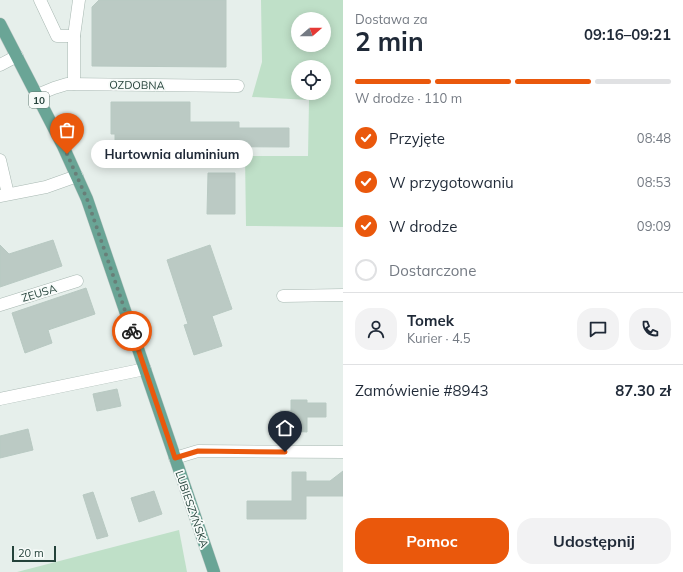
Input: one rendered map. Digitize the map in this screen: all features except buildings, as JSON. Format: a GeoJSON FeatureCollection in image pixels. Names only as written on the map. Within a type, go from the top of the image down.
{"type":"FeatureCollection","features":[{"type":"Feature","properties":{"kind":"main road","name":"LUBIESZYŃSKA"},"geometry":{"type":"LineString","coordinates":[[0,24],[77,176],[97,228],[214,572]]}},
{"type":"Feature","properties":{"kind":"street"},"geometry":{"type":"LineString","coordinates":[[40,0],[57,36],[74,36]]}},
{"type":"Feature","properties":{"kind":"street"},"geometry":{"type":"LineString","coordinates":[[74,84],[74,36],[79,0]]}},
{"type":"Feature","properties":{"kind":"street"},"geometry":{"type":"LineString","coordinates":[[0,65],[17,56]]}},
{"type":"Feature","properties":{"kind":"street","name":"OZDOBNA"},"geometry":{"type":"LineString","coordinates":[[37,95],[59,86],[74,84],[238,86]]}},
{"type":"Feature","properties":{"kind":"street"},"geometry":{"type":"LineString","coordinates":[[1,166],[4,195],[46,187],[77,176]]}},
{"type":"Feature","properties":{"kind":"street","name":"ZEUSA"},"geometry":{"type":"LineString","coordinates":[[0,305],[77,281]]}},
{"type":"Feature","properties":{"kind":"street"},"geometry":{"type":"LineString","coordinates":[[283,296],[343,295]]}},
{"type":"Feature","properties":{"kind":"street"},"geometry":{"type":"LineString","coordinates":[[0,399],[145,369]]}},
{"type":"Feature","properties":{"kind":"street"},"geometry":{"type":"LineString","coordinates":[[175,458],[198,451],[343,452]]}},
{"type":"Feature","properties":{"kind":"green space"},"geometry":{"type":"Polygon","coordinates":[[[261,0],[343,0],[343,227],[246,226],[245,156],[308,156],[309,100],[331,100],[331,60],[291,60],[291,99],[252,97],[262,62],[261,0]]]}},
{"type":"Feature","properties":{"kind":"green space"},"geometry":{"type":"Polygon","coordinates":[[[179,530],[187,572],[17,572],[179,530]]]}},
{"type":"Feature","properties":{"kind":"way so far"},"geometry":{"type":"LineString","coordinates":[[67,154],[87,199],[132,331]]}},
{"type":"Feature","properties":{"kind":"place","name":"Hurtownia aluminium"},"geometry":{"type":"Point","coordinates":[67,154]}},
{"type":"Feature","properties":{"kind":"route"},"geometry":{"type":"LineString","coordinates":[[132,331],[175,458],[198,451],[285,452]]}}]}
